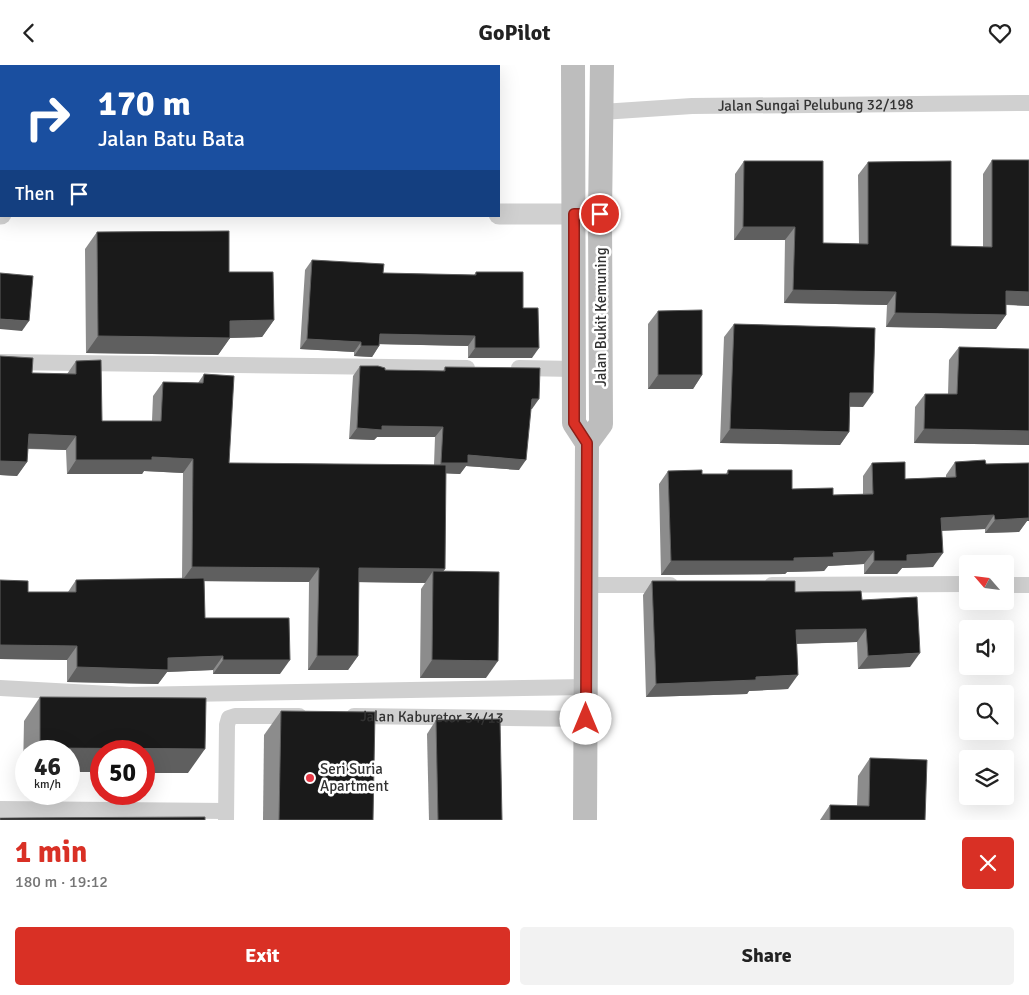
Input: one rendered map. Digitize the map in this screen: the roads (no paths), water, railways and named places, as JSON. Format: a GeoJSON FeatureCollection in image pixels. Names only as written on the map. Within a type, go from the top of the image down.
{"type":"FeatureCollection","features":[{"type":"Feature","properties":{"kind":"main road","name":"Jalan Bukit Kemuning"},"geometry":{"type":"LineString","coordinates":[[572,65],[574,423],[587,443],[601,424],[600,214],[602,65]]}},
{"type":"Feature","properties":{"kind":"main road"},"geometry":{"type":"LineString","coordinates":[[585,820],[587,443]]}},
{"type":"Feature","properties":{"kind":"street","name":"Jalan Sungai Pelubung 32/198"},"geometry":{"type":"LineString","coordinates":[[602,112],[692,106],[1029,103]]}},
{"type":"Feature","properties":{"kind":"street"},"geometry":{"type":"LineString","coordinates":[[500,214],[600,214]]}},
{"type":"Feature","properties":{"kind":"street"},"geometry":{"type":"LineString","coordinates":[[0,362],[486,368]]}},
{"type":"Feature","properties":{"kind":"street"},"geometry":{"type":"LineString","coordinates":[[505,368],[575,369]]}},
{"type":"Feature","properties":{"kind":"street"},"geometry":{"type":"LineString","coordinates":[[752,585],[959,584]]}},
{"type":"Feature","properties":{"kind":"street"},"geometry":{"type":"LineString","coordinates":[[586,585],[684,585]]}},
{"type":"Feature","properties":{"kind":"street"},"geometry":{"type":"LineString","coordinates":[[1014,585],[1029,585]]}},
{"type":"Feature","properties":{"kind":"street"},"geometry":{"type":"LineString","coordinates":[[0,687],[129,695],[586,687]]}},
{"type":"Feature","properties":{"kind":"street"},"geometry":{"type":"LineString","coordinates":[[0,809],[226,815],[226,725],[229,719],[235,716],[312,716]]}},
{"type":"Feature","properties":{"kind":"street","name":"Jalan Kaburetor 34/13"},"geometry":{"type":"LineString","coordinates":[[341,716],[586,719]]}},
{"type":"Feature","properties":{"kind":"place","name":"Seri Suria Apartment"},"geometry":{"type":"Point","coordinates":[310,778]}}]}
